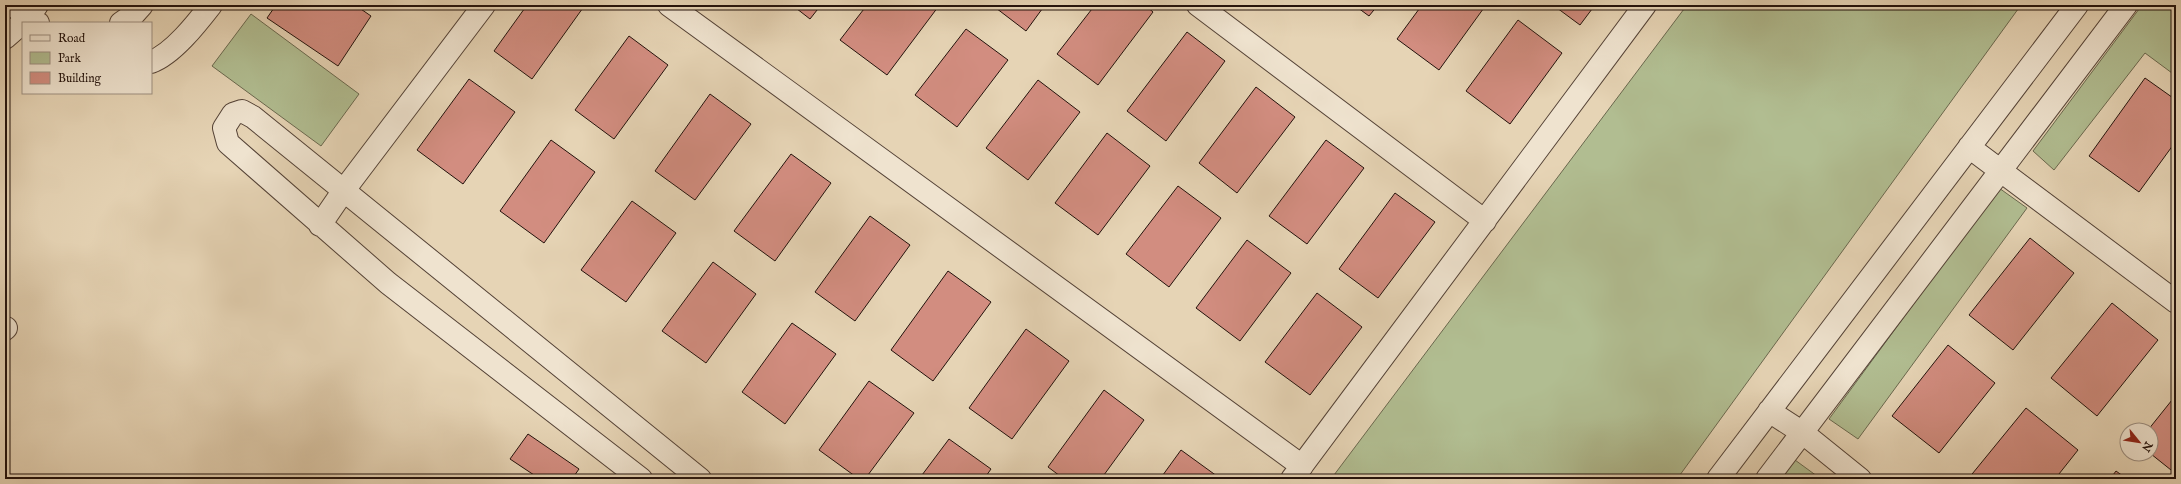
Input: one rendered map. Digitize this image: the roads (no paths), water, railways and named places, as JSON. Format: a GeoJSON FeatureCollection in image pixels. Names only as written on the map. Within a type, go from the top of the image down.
{"type":"FeatureCollection","features":[{"type":"Feature","properties":{"kind":"street"},"geometry":{"type":"LineString","coordinates":[[122,22],[134,14],[142,5]]}},
{"type":"Feature","properties":{"kind":"street"},"geometry":{"type":"LineString","coordinates":[[152,61],[173,47],[197,24],[211,5]]}},
{"type":"Feature","properties":{"kind":"street"},"geometry":{"type":"LineString","coordinates":[[320,225],[344,190],[484,5]]}},
{"type":"Feature","properties":{"kind":"street"},"geometry":{"type":"LineString","coordinates":[[669,5],[1297,473],[1645,5]]}},
{"type":"Feature","properties":{"kind":"street"},"geometry":{"type":"LineString","coordinates":[[1198,5],[1485,221]]}},
{"type":"Feature","properties":{"kind":"street"},"geometry":{"type":"LineString","coordinates":[[1718,479],[2077,5]]}},
{"type":"Feature","properties":{"kind":"street"},"geometry":{"type":"LineString","coordinates":[[1768,479],[2126,5]]}},
{"type":"Feature","properties":{"kind":"street"},"geometry":{"type":"LineString","coordinates":[[5,38],[29,13]]}},
{"type":"Feature","properties":{"kind":"street"},"geometry":{"type":"LineString","coordinates":[[641,479],[388,283],[228,143],[224,128],[233,114],[242,111],[252,117],[700,479]]}},
{"type":"Feature","properties":{"kind":"street"},"geometry":{"type":"LineString","coordinates":[[1969,147],[2001,169],[2176,302]]}},
{"type":"Feature","properties":{"kind":"street"},"geometry":{"type":"LineString","coordinates":[[1769,412],[1803,433],[1860,479]]}}]}
